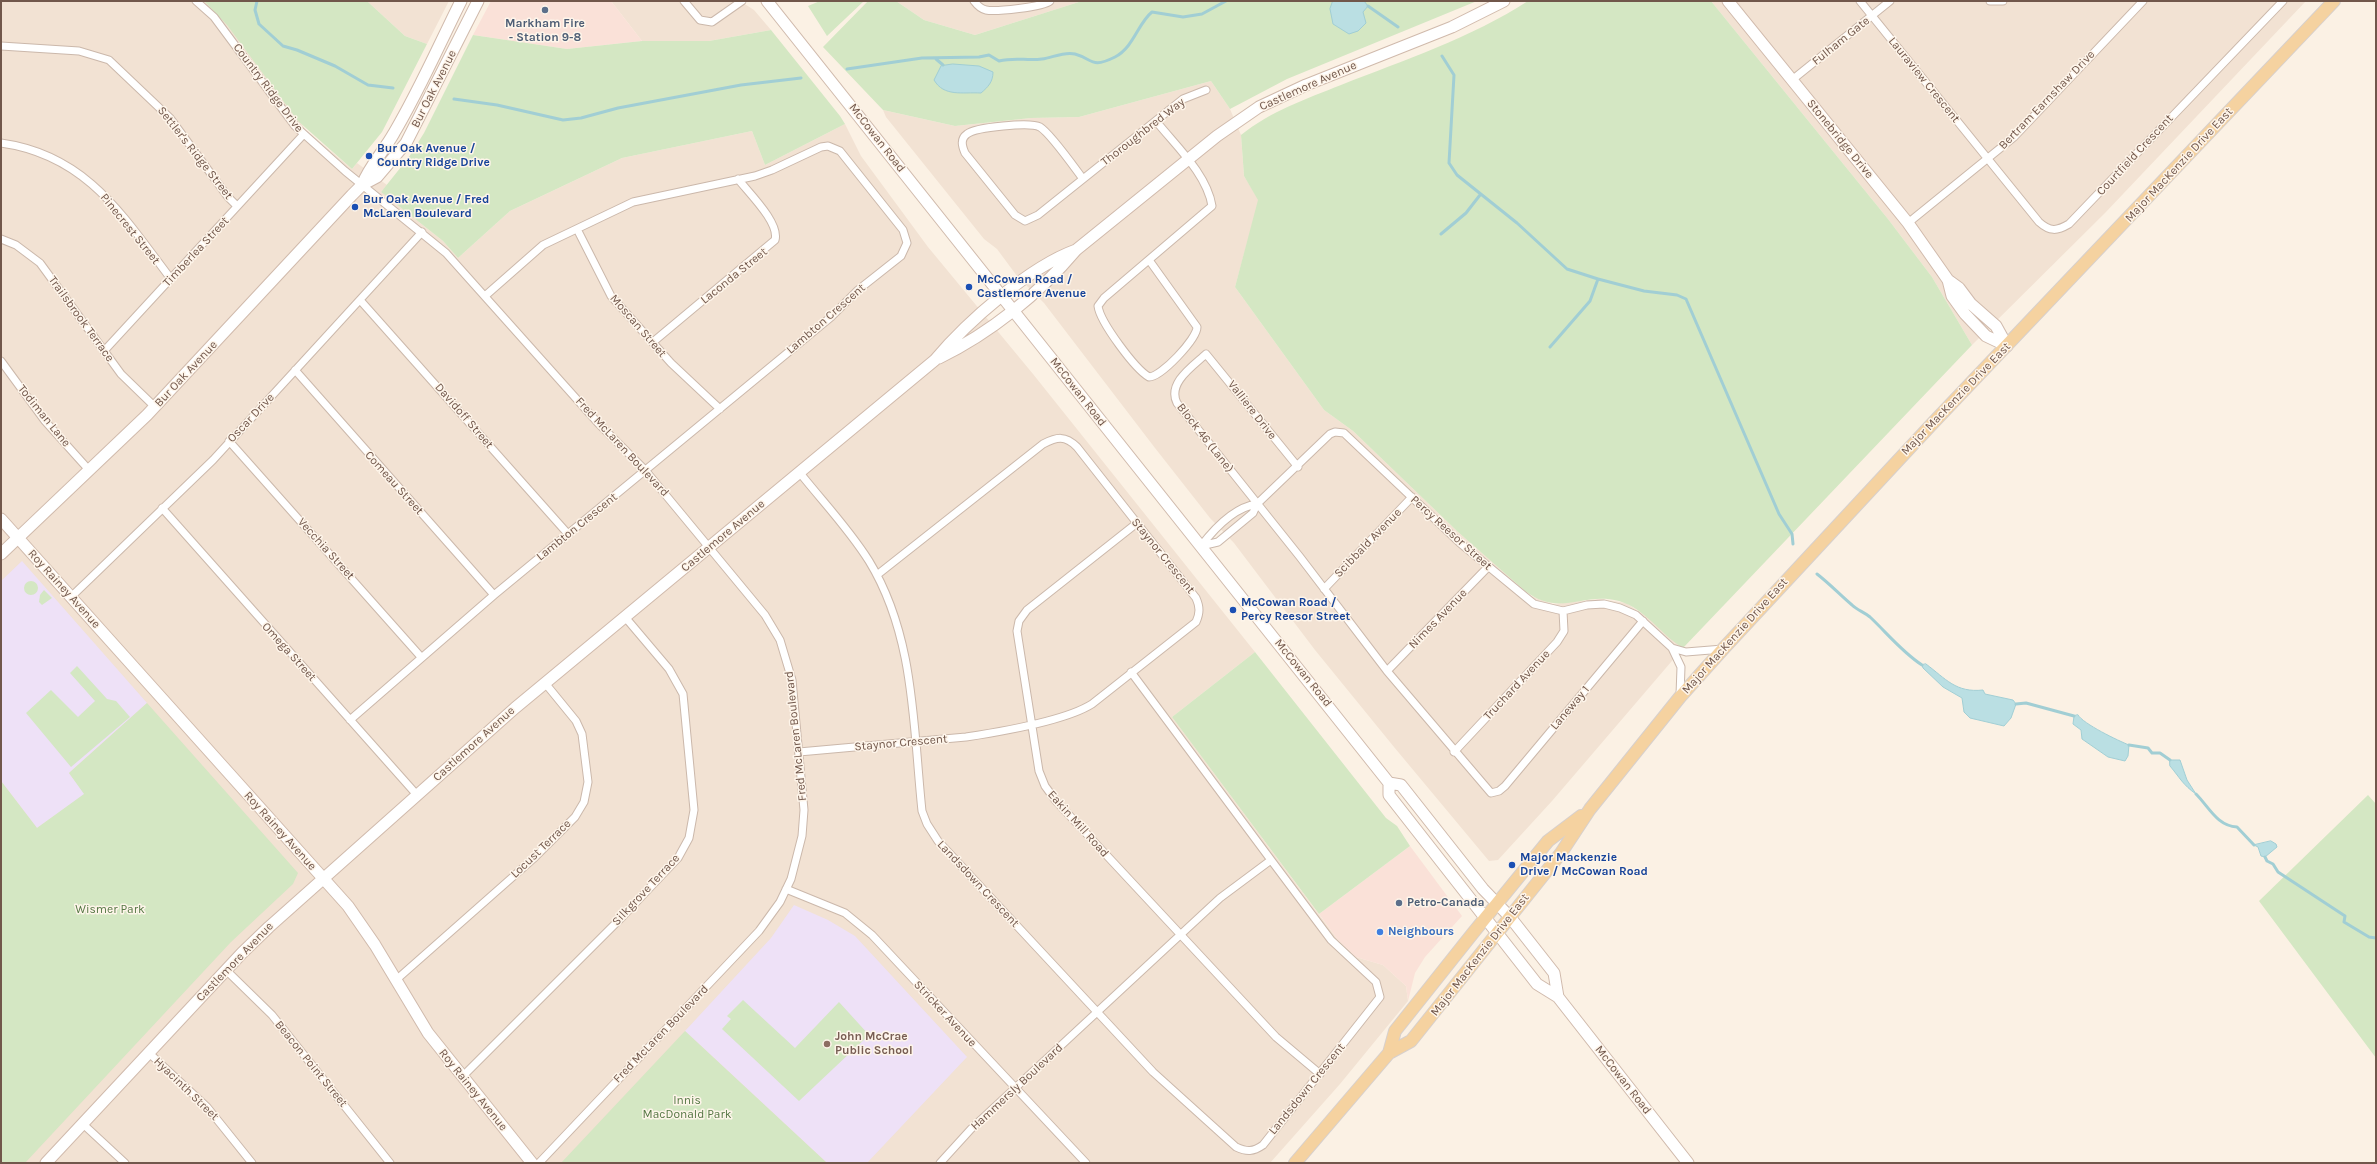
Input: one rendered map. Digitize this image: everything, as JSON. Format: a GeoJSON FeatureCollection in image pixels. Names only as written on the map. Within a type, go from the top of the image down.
{"type":"FeatureCollection","features":[{"type":"Feature","properties":{"kind":"main road","name":"Major MacKenzie Drive East"},"geometry":{"type":"LineString","coordinates":[[1295,1163],[1389,1053],[1411,1041],[1498,934],[1561,853],[1590,809],[1680,697],[1925,430],[2007,346],[2334,1]]}},
{"type":"Feature","properties":{"kind":"main road","name":"Major MacKenzie Drive East"},"geometry":{"type":"LineString","coordinates":[[1389,1053],[1395,1031],[1548,841],[1590,809]]}},
{"type":"Feature","properties":{"kind":"street","name":"Country Ridge Drive"},"geometry":{"type":"LineString","coordinates":[[196,1],[214,17],[304,135],[362,185]]}},
{"type":"Feature","properties":{"kind":"street","name":"Bur Oak Avenue"},"geometry":{"type":"LineString","coordinates":[[362,185],[368,170],[398,126],[461,1]]}},
{"type":"Feature","properties":{"kind":"street","name":"Bur Oak Avenue"},"geometry":{"type":"LineString","coordinates":[[1,554],[155,407],[362,185],[377,177],[406,142],[478,1]]}},
{"type":"Feature","properties":{"kind":"street"},"geometry":{"type":"LineString","coordinates":[[684,1],[700,20],[712,22],[742,1]]}},
{"type":"Feature","properties":{"kind":"street","name":"McCowan Road"},"geometry":{"type":"LineString","coordinates":[[767,1],[1389,783],[1389,795],[1486,919],[1538,984],[1558,997],[1688,1163]]}},
{"type":"Feature","properties":{"kind":"street"},"geometry":{"type":"LineString","coordinates":[[974,1],[982,9],[990,10],[1032,7],[1050,1]]}},
{"type":"Feature","properties":{"kind":"street","name":"Castlemore Avenue"},"geometry":{"type":"LineString","coordinates":[[935,360],[966,345],[1013,310],[1054,276],[1076,250],[1236,122],[1268,102],[1306,85],[1452,27],[1504,1]]}},
{"type":"Feature","properties":{"kind":"street","name":"Stonebridge Drive"},"geometry":{"type":"LineString","coordinates":[[1728,1],[1908,223],[1948,280],[1952,296],[1966,314],[1986,336],[2007,346]]}},
{"type":"Feature","properties":{"kind":"street","name":"Lauraview Crescent"},"geometry":{"type":"LineString","coordinates":[[1860,1],[1988,158]]}},
{"type":"Feature","properties":{"kind":"street","name":"Fulham Gate"},"geometry":{"type":"LineString","coordinates":[[1792,80],[1890,1]]}},
{"type":"Feature","properties":{"kind":"street"},"geometry":{"type":"LineString","coordinates":[[1990,1],[2004,1]]}},
{"type":"Feature","properties":{"kind":"street","name":"Bertram Earnshaw Drive"},"geometry":{"type":"LineString","coordinates":[[1908,223],[2014,137],[2143,1]]}},
{"type":"Feature","properties":{"kind":"street","name":"Courtfield Crescent"},"geometry":{"type":"LineString","coordinates":[[1988,158],[2038,222],[2046,229],[2057,231],[2069,224],[2283,1]]}},
{"type":"Feature","properties":{"kind":"street","name":"Settler's Ridge Street"},"geometry":{"type":"LineString","coordinates":[[1,46],[79,51],[109,60],[170,118],[219,185],[237,206]]}},
{"type":"Feature","properties":{"kind":"street","name":"Thoroughbred Way"},"geometry":{"type":"LineString","coordinates":[[1083,179],[1044,130],[1034,125],[977,130],[967,134],[961,143],[965,153],[1019,219],[1025,221],[1032,219],[1083,179],[1184,99],[1206,90]]}},
{"type":"Feature","properties":{"kind":"street"},"geometry":{"type":"LineString","coordinates":[[1149,260],[1197,327],[1193,339],[1158,375],[1149,378],[1138,368],[1105,323],[1098,306],[1149,260],[1212,206],[1204,182],[1156,121]]}},
{"type":"Feature","properties":{"kind":"street","name":"Timberlea Street"},"geometry":{"type":"LineString","coordinates":[[104,351],[304,135]]}},
{"type":"Feature","properties":{"kind":"street","name":"Pinecrest Street"},"geometry":{"type":"LineString","coordinates":[[1,143],[20,146],[54,158],[83,176],[110,200],[171,279]]}},
{"type":"Feature","properties":{"kind":"street","name":"Lambton Crescent"},"geometry":{"type":"LineString","coordinates":[[350,720],[494,595],[720,409],[901,256],[907,243],[903,230],[840,151],[835,148],[821,147],[772,170],[633,202],[538,248],[485,296]]}},
{"type":"Feature","properties":{"kind":"street","name":"Laconda Street"},"geometry":{"type":"LineString","coordinates":[[653,342],[775,240],[777,235],[773,223],[738,179]]}},
{"type":"Feature","properties":{"kind":"street","name":"Fred McLaren Boulevard"},"geometry":{"type":"LineString","coordinates":[[362,185],[422,232],[446,253],[598,423],[645,470],[765,615],[780,640],[792,680],[804,810],[802,836],[796,862],[786,889],[759,931],[539,1163]]}},
{"type":"Feature","properties":{"kind":"street","name":"Moscan Street"},"geometry":{"type":"LineString","coordinates":[[576,229],[604,286],[678,370],[720,409]]}},
{"type":"Feature","properties":{"kind":"street","name":"Oscar Drive"},"geometry":{"type":"LineString","coordinates":[[72,596],[213,460],[422,232]]}},
{"type":"Feature","properties":{"kind":"street","name":"Trailsbrook Terrace"},"geometry":{"type":"LineString","coordinates":[[1,239],[16,245],[40,263],[121,374],[155,407]]}},
{"type":"Feature","properties":{"kind":"street","name":"Castlemore Avenue"},"geometry":{"type":"LineString","coordinates":[[46,1163],[256,939],[417,795],[545,683],[935,360],[958,333],[1043,266],[1076,250]]}},
{"type":"Feature","properties":{"kind":"street","name":"Davidoff Street"},"geometry":{"type":"LineString","coordinates":[[360,300],[568,534]]}},
{"type":"Feature","properties":{"kind":"street","name":"Valliere Drive"},"geometry":{"type":"LineString","coordinates":[[1206,354],[1298,467]]}},
{"type":"Feature","properties":{"kind":"street","name":"Block 46 (Lane)"},"geometry":{"type":"LineString","coordinates":[[1206,354],[1176,384],[1173,394],[1174,398],[1387,671],[1487,790],[1495,793]]}},
{"type":"Feature","properties":{"kind":"street","name":"Todiman Lane"},"geometry":{"type":"LineString","coordinates":[[1,361],[45,421],[89,470]]}},
{"type":"Feature","properties":{"kind":"street","name":"Comeau Street"},"geometry":{"type":"LineString","coordinates":[[295,370],[494,595]]}},
{"type":"Feature","properties":{"kind":"street","name":"Percy Reesor Street"},"geometry":{"type":"LineString","coordinates":[[1201,546],[1218,542],[1253,513],[1257,504],[1298,467],[1330,434],[1335,432],[1344,433],[1488,567],[1534,604],[1562,611],[1587,605],[1604,604],[1628,611],[1643,621],[1672,648],[1680,667],[1680,697]]}},
{"type":"Feature","properties":{"kind":"street","name":"Staynor Crescent"},"geometry":{"type":"LineString","coordinates":[[799,752],[915,743],[993,733],[1084,709],[1196,622],[1200,610],[1196,598],[1077,447],[1068,438],[1057,438],[1043,444],[877,575]]}},
{"type":"Feature","properties":{"kind":"street","name":"Vecchia Street"},"geometry":{"type":"LineString","coordinates":[[230,441],[421,657]]}},
{"type":"Feature","properties":{"kind":"street","name":"Landsdown Crescent"},"geometry":{"type":"LineString","coordinates":[[800,473],[858,545],[877,575],[899,625],[906,655],[922,811],[927,824],[938,841],[1153,1072],[1236,1147],[1246,1151],[1255,1151],[1263,1145],[1378,1001],[1380,997],[1379,987],[1331,940],[1132,672]]}},
{"type":"Feature","properties":{"kind":"street","name":"Scibbald Avenue"},"geometry":{"type":"LineString","coordinates":[[1324,589],[1412,497]]}},
{"type":"Feature","properties":{"kind":"street","name":"Percy Reesor Street"},"geometry":{"type":"LineString","coordinates":[[1201,546],[1217,527],[1247,505],[1257,504]]}},
{"type":"Feature","properties":{"kind":"street","name":"Omega Street"},"geometry":{"type":"LineString","coordinates":[[162,508],[417,795]]}},
{"type":"Feature","properties":{"kind":"street","name":"Roy Rainey Avenue"},"geometry":{"type":"LineString","coordinates":[[1,519],[72,596],[357,917],[428,1032],[532,1163]]}},
{"type":"Feature","properties":{"kind":"street","name":"Eakin Mill Road"},"geometry":{"type":"LineString","coordinates":[[1137,523],[1028,610],[1019,621],[1017,631],[1039,771],[1050,794],[1180,935],[1276,1037],[1320,1074]]}},
{"type":"Feature","properties":{"kind":"street","name":"Nimes Avenue"},"geometry":{"type":"LineString","coordinates":[[1387,671],[1488,567]]}},
{"type":"Feature","properties":{"kind":"street","name":"Truchard Avenue"},"geometry":{"type":"LineString","coordinates":[[1454,752],[1557,642],[1564,631],[1562,611]]}},
{"type":"Feature","properties":{"kind":"street","name":"Silkgrove Terrace"},"geometry":{"type":"LineString","coordinates":[[462,1076],[623,916],[678,858],[689,838],[694,810],[683,694],[669,669],[625,617]]}},
{"type":"Feature","properties":{"kind":"street","name":"Laneway 1"},"geometry":{"type":"LineString","coordinates":[[1495,793],[1505,786],[1643,621]]}},
{"type":"Feature","properties":{"kind":"street"},"geometry":{"type":"LineString","coordinates":[[1672,648],[1686,652],[1723,649]]}},
{"type":"Feature","properties":{"kind":"street","name":"Locust Terrace"},"geometry":{"type":"LineString","coordinates":[[396,980],[533,859],[575,817],[584,802],[588,782],[582,734],[576,721],[545,683]]}},
{"type":"Feature","properties":{"kind":"street","name":"McCowan Road"},"geometry":{"type":"LineString","coordinates":[[1389,783],[1401,785],[1483,889],[1510,917],[1554,973],[1558,997]]}},
{"type":"Feature","properties":{"kind":"street"},"geometry":{"type":"LineString","coordinates":[[1097,1012],[1220,898],[1271,860]]}},
{"type":"Feature","properties":{"kind":"street","name":"Stricker Avenue"},"geometry":{"type":"LineString","coordinates":[[786,889],[830,905],[855,919],[872,935],[1086,1163]]}},
{"type":"Feature","properties":{"kind":"street","name":"Beacon Point Street"},"geometry":{"type":"LineString","coordinates":[[226,970],[272,1015],[390,1163]]}},
{"type":"Feature","properties":{"kind":"street","name":"Hammersly Boulevard"},"geometry":{"type":"LineString","coordinates":[[940,1163],[971,1129],[1097,1012]]}},
{"type":"Feature","properties":{"kind":"street","name":"Hyacinth Street"},"geometry":{"type":"LineString","coordinates":[[149,1053],[207,1107],[252,1163]]}},
{"type":"Feature","properties":{"kind":"street"},"geometry":{"type":"LineString","coordinates":[[83,1124],[125,1163]]}},
{"type":"Feature","properties":{"kind":"shaded area"},"geometry":{"type":"Polygon","coordinates":[[[1,1],[204,1],[221,16],[306,130],[352,169],[357,163],[387,185],[381,192],[443,241],[458,258],[510,211],[622,158],[752,131],[765,165],[845,124],[861,156],[928,247],[1033,374],[1255,652],[1172,717],[1338,940],[1356,957],[1383,965],[1406,986],[1408,1001],[1340,1084],[1270,1163],[1,1163],[1,1]]]}},
{"type":"Feature","properties":{"kind":"shaded area"},"geometry":{"type":"Polygon","coordinates":[[[367,1],[449,1],[427,44],[405,36],[367,1]]]}},
{"type":"Feature","properties":{"kind":"shaded area"},"geometry":{"type":"Polygon","coordinates":[[[491,1],[611,1],[642,41],[567,49],[473,35],[491,1]]]}},
{"type":"Feature","properties":{"kind":"shaded area"},"geometry":{"type":"Polygon","coordinates":[[[611,1],[740,1],[754,10],[771,30],[709,41],[642,41],[611,1]]]}},
{"type":"Feature","properties":{"kind":"shaded area"},"geometry":{"type":"Polygon","coordinates":[[[896,1],[1082,1],[975,35],[924,20],[896,1]]]}},
{"type":"Feature","properties":{"kind":"shaded area"},"geometry":{"type":"Polygon","coordinates":[[[1711,1],[2306,1],[2105,213],[1972,345],[1932,277],[1888,219],[1711,1]]]}},
{"type":"Feature","properties":{"kind":"shaded area"},"geometry":{"type":"Polygon","coordinates":[[[1211,81],[1230,109],[1241,135],[1244,176],[1259,200],[1235,287],[1324,410],[1353,431],[1458,532],[1531,596],[1553,604],[1600,599],[1626,603],[1648,617],[1683,648],[1552,801],[1498,860],[1489,861],[1394,747],[1315,650],[1234,543],[1210,518],[1044,303],[1017,276],[997,249],[984,239],[886,117],[883,110],[955,126],[1031,118],[1079,117],[1211,81]]]}},
{"type":"Feature","properties":{"kind":"shaded area"},"geometry":{"type":"Polygon","coordinates":[[[22,561],[147,703],[69,773],[85,794],[37,828],[1,781],[1,581],[22,561]]]}},
{"type":"Feature","properties":{"kind":"shaded area"},"geometry":{"type":"Polygon","coordinates":[[[1410,846],[1462,916],[1425,957],[1415,973],[1408,1001],[1406,986],[1383,965],[1356,957],[1338,940],[1319,914],[1410,846]]]}},
{"type":"Feature","properties":{"kind":"shaded area","name":"John McCrae Public School"},"geometry":{"type":"Polygon","coordinates":[[[794,905],[828,920],[855,936],[967,1057],[867,1163],[827,1163],[685,1031],[771,938],[794,905]]]}},
{"type":"Feature","properties":{"kind":"green space"},"geometry":{"type":"Polygon","coordinates":[[[204,1],[367,1],[405,36],[427,44],[382,132],[352,169],[298,121],[227,25],[204,1]]]}},
{"type":"Feature","properties":{"kind":"green space"},"geometry":{"type":"Polygon","coordinates":[[[820,1],[864,1],[827,36],[808,6],[820,1]]]}},
{"type":"Feature","properties":{"kind":"green space"},"geometry":{"type":"Polygon","coordinates":[[[868,1],[896,1],[924,20],[975,35],[1082,1],[1477,1],[1287,79],[1230,109],[1211,81],[1079,117],[1031,118],[955,126],[883,110],[823,47],[868,1]]]}},
{"type":"Feature","properties":{"kind":"green space"},"geometry":{"type":"Polygon","coordinates":[[[1528,1],[1711,1],[1888,219],[1932,277],[1972,345],[1683,648],[1637,610],[1619,601],[1594,599],[1550,603],[1538,599],[1525,591],[1458,532],[1353,431],[1324,410],[1235,287],[1258,200],[1244,176],[1241,135],[1264,119],[1289,106],[1437,48],[1484,26],[1528,1]]]}},
{"type":"Feature","properties":{"kind":"green space"},"geometry":{"type":"Polygon","coordinates":[[[771,30],[845,124],[765,165],[752,131],[622,158],[510,211],[458,258],[443,241],[381,192],[409,157],[424,133],[473,35],[567,49],[642,41],[709,41],[771,30]]]}},
{"type":"Feature","properties":{"kind":"green space"},"geometry":{"type":"Polygon","coordinates":[[[28,581],[34,581],[38,585],[38,591],[34,595],[28,595],[24,591],[24,585],[28,581]]]}},
{"type":"Feature","properties":{"kind":"green space"},"geometry":{"type":"Polygon","coordinates":[[[44,590],[52,598],[42,605],[39,602],[40,595],[44,590]]]}},
{"type":"Feature","properties":{"kind":"green space"},"geometry":{"type":"Polygon","coordinates":[[[1255,652],[1386,818],[1397,826],[1410,846],[1319,914],[1172,717],[1255,652]]]}},
{"type":"Feature","properties":{"kind":"green space"},"geometry":{"type":"Polygon","coordinates":[[[77,666],[107,699],[116,701],[130,717],[71,767],[26,713],[51,690],[78,717],[95,701],[70,673],[77,666]]]}},
{"type":"Feature","properties":{"kind":"green space","name":"Wismer Park"},"geometry":{"type":"Polygon","coordinates":[[[147,703],[298,873],[293,884],[231,942],[25,1163],[1,1163],[1,781],[37,828],[84,794],[69,773],[147,703]]]}},
{"type":"Feature","properties":{"kind":"green space"},"geometry":{"type":"Polygon","coordinates":[[[2368,795],[2376,804],[2376,1058],[2259,901],[2368,795]]]}},
{"type":"Feature","properties":{"kind":"green space"},"geometry":{"type":"Polygon","coordinates":[[[743,1000],[795,1048],[839,1002],[869,1035],[799,1101],[722,1029],[731,1019],[727,1016],[743,1000]]]}},
{"type":"Feature","properties":{"kind":"green space","name":"Innis MacDonald Park"},"geometry":{"type":"Polygon","coordinates":[[[685,1031],[827,1163],[561,1163],[685,1031]]]}},
{"type":"Feature","properties":{"kind":"water"},"geometry":{"type":"Polygon","coordinates":[[[1333,1],[1364,1],[1368,6],[1363,12],[1366,23],[1358,31],[1349,34],[1333,24],[1330,9],[1333,1]]]}},
{"type":"Feature","properties":{"kind":"water"},"geometry":{"type":"Polygon","coordinates":[[[953,64],[979,66],[993,72],[993,76],[988,86],[981,93],[960,93],[948,91],[943,89],[934,80],[941,66],[953,64]]]}},
{"type":"Feature","properties":{"kind":"water"},"geometry":{"type":"Polygon","coordinates":[[[1926,664],[1946,680],[1958,687],[1983,690],[1985,694],[2013,700],[2016,704],[2011,718],[2004,726],[1970,718],[1964,712],[1962,698],[1943,687],[1923,668],[1922,665],[1926,664]]]}},
{"type":"Feature","properties":{"kind":"water"},"geometry":{"type":"Polygon","coordinates":[[[2078,715],[2087,723],[2129,745],[2128,756],[2125,761],[2108,757],[2082,739],[2081,730],[2073,724],[2074,716],[2078,715]]]}},
{"type":"Feature","properties":{"kind":"water"},"geometry":{"type":"Polygon","coordinates":[[[2170,760],[2180,760],[2187,780],[2196,794],[2185,784],[2170,766],[2170,760]]]}},
{"type":"Feature","properties":{"kind":"water"},"geometry":{"type":"Polygon","coordinates":[[[2271,841],[2276,844],[2277,847],[2265,857],[2261,856],[2258,847],[2254,845],[2271,841]]]}},
{"type":"Feature","properties":{"kind":"waterway"},"geometry":{"type":"LineString","coordinates":[[257,1],[255,10],[259,24],[283,46],[297,50],[335,66],[368,85],[393,88]]}},
{"type":"Feature","properties":{"kind":"waterway"},"geometry":{"type":"LineString","coordinates":[[847,69],[922,58],[979,57],[989,55],[999,61],[1010,59],[1031,60],[1071,53],[1097,63],[1107,61],[1121,53],[1152,12],[1183,17],[1202,14],[1226,1]]}},
{"type":"Feature","properties":{"kind":"waterway"},"geometry":{"type":"LineString","coordinates":[[1368,6],[1398,27]]}},
{"type":"Feature","properties":{"kind":"waterway"},"geometry":{"type":"LineString","coordinates":[[1442,56],[1454,75],[1449,163],[1457,175],[1517,223],[1567,269],[1644,291],[1677,295],[1686,299],[1779,514],[1792,534],[1793,544]]}},
{"type":"Feature","properties":{"kind":"waterway"},"geometry":{"type":"LineString","coordinates":[[936,59],[943,65]]}},
{"type":"Feature","properties":{"kind":"waterway"},"geometry":{"type":"LineString","coordinates":[[454,99],[497,105],[563,120],[581,118],[618,108],[741,85],[801,78]]}},
{"type":"Feature","properties":{"kind":"waterway"},"geometry":{"type":"LineString","coordinates":[[1441,234],[1466,213],[1480,195]]}},
{"type":"Feature","properties":{"kind":"waterway"},"geometry":{"type":"LineString","coordinates":[[1550,347],[1590,301],[1598,279]]}},
{"type":"Feature","properties":{"kind":"waterway"},"geometry":{"type":"LineString","coordinates":[[1817,574],[1854,607],[1870,617],[1901,648],[1922,665]]}},
{"type":"Feature","properties":{"kind":"waterway"},"geometry":{"type":"LineString","coordinates":[[2016,704],[2026,703],[2074,716]]}},
{"type":"Feature","properties":{"kind":"waterway"},"geometry":{"type":"LineString","coordinates":[[2129,745],[2148,748],[2152,753],[2160,753],[2170,760]]}},
{"type":"Feature","properties":{"kind":"waterway"},"geometry":{"type":"LineString","coordinates":[[2196,794],[2219,820],[2230,826],[2237,827],[2254,845]]}},
{"type":"Feature","properties":{"kind":"waterway"},"geometry":{"type":"LineString","coordinates":[[2265,857],[2267,861],[2273,864],[2278,872],[2345,916],[2344,922],[2369,937],[2376,938]]}},
{"type":"Feature","properties":{"kind":"place","name":"Markham Fire - Station 9-8"},"geometry":{"type":"Point","coordinates":[545,10]}},
{"type":"Feature","properties":{"kind":"place","name":"Bur Oak Avenue / Country Ridge Drive"},"geometry":{"type":"Point","coordinates":[369,156]}},
{"type":"Feature","properties":{"kind":"place","name":"Bur Oak Avenue / Fred McLaren Boulevard"},"geometry":{"type":"Point","coordinates":[355,207]}},
{"type":"Feature","properties":{"kind":"place","name":"McCowan Road / Castlemore Avenue"},"geometry":{"type":"Point","coordinates":[969,287]}},
{"type":"Feature","properties":{"kind":"place","name":"McCowan Road / Percy Reesor Street"},"geometry":{"type":"Point","coordinates":[1233,610]}},
{"type":"Feature","properties":{"kind":"place","name":"Major Mackenzie Drive / McCowan Road"},"geometry":{"type":"Point","coordinates":[1512,865]}},
{"type":"Feature","properties":{"kind":"place","name":"Petro-Canada"},"geometry":{"type":"Point","coordinates":[1399,903]}},
{"type":"Feature","properties":{"kind":"place","name":"Neighbours"},"geometry":{"type":"Point","coordinates":[1380,932]}},
{"type":"Feature","properties":{"kind":"place","name":"John McCrae Public School"},"geometry":{"type":"Point","coordinates":[827,1044]}}]}
